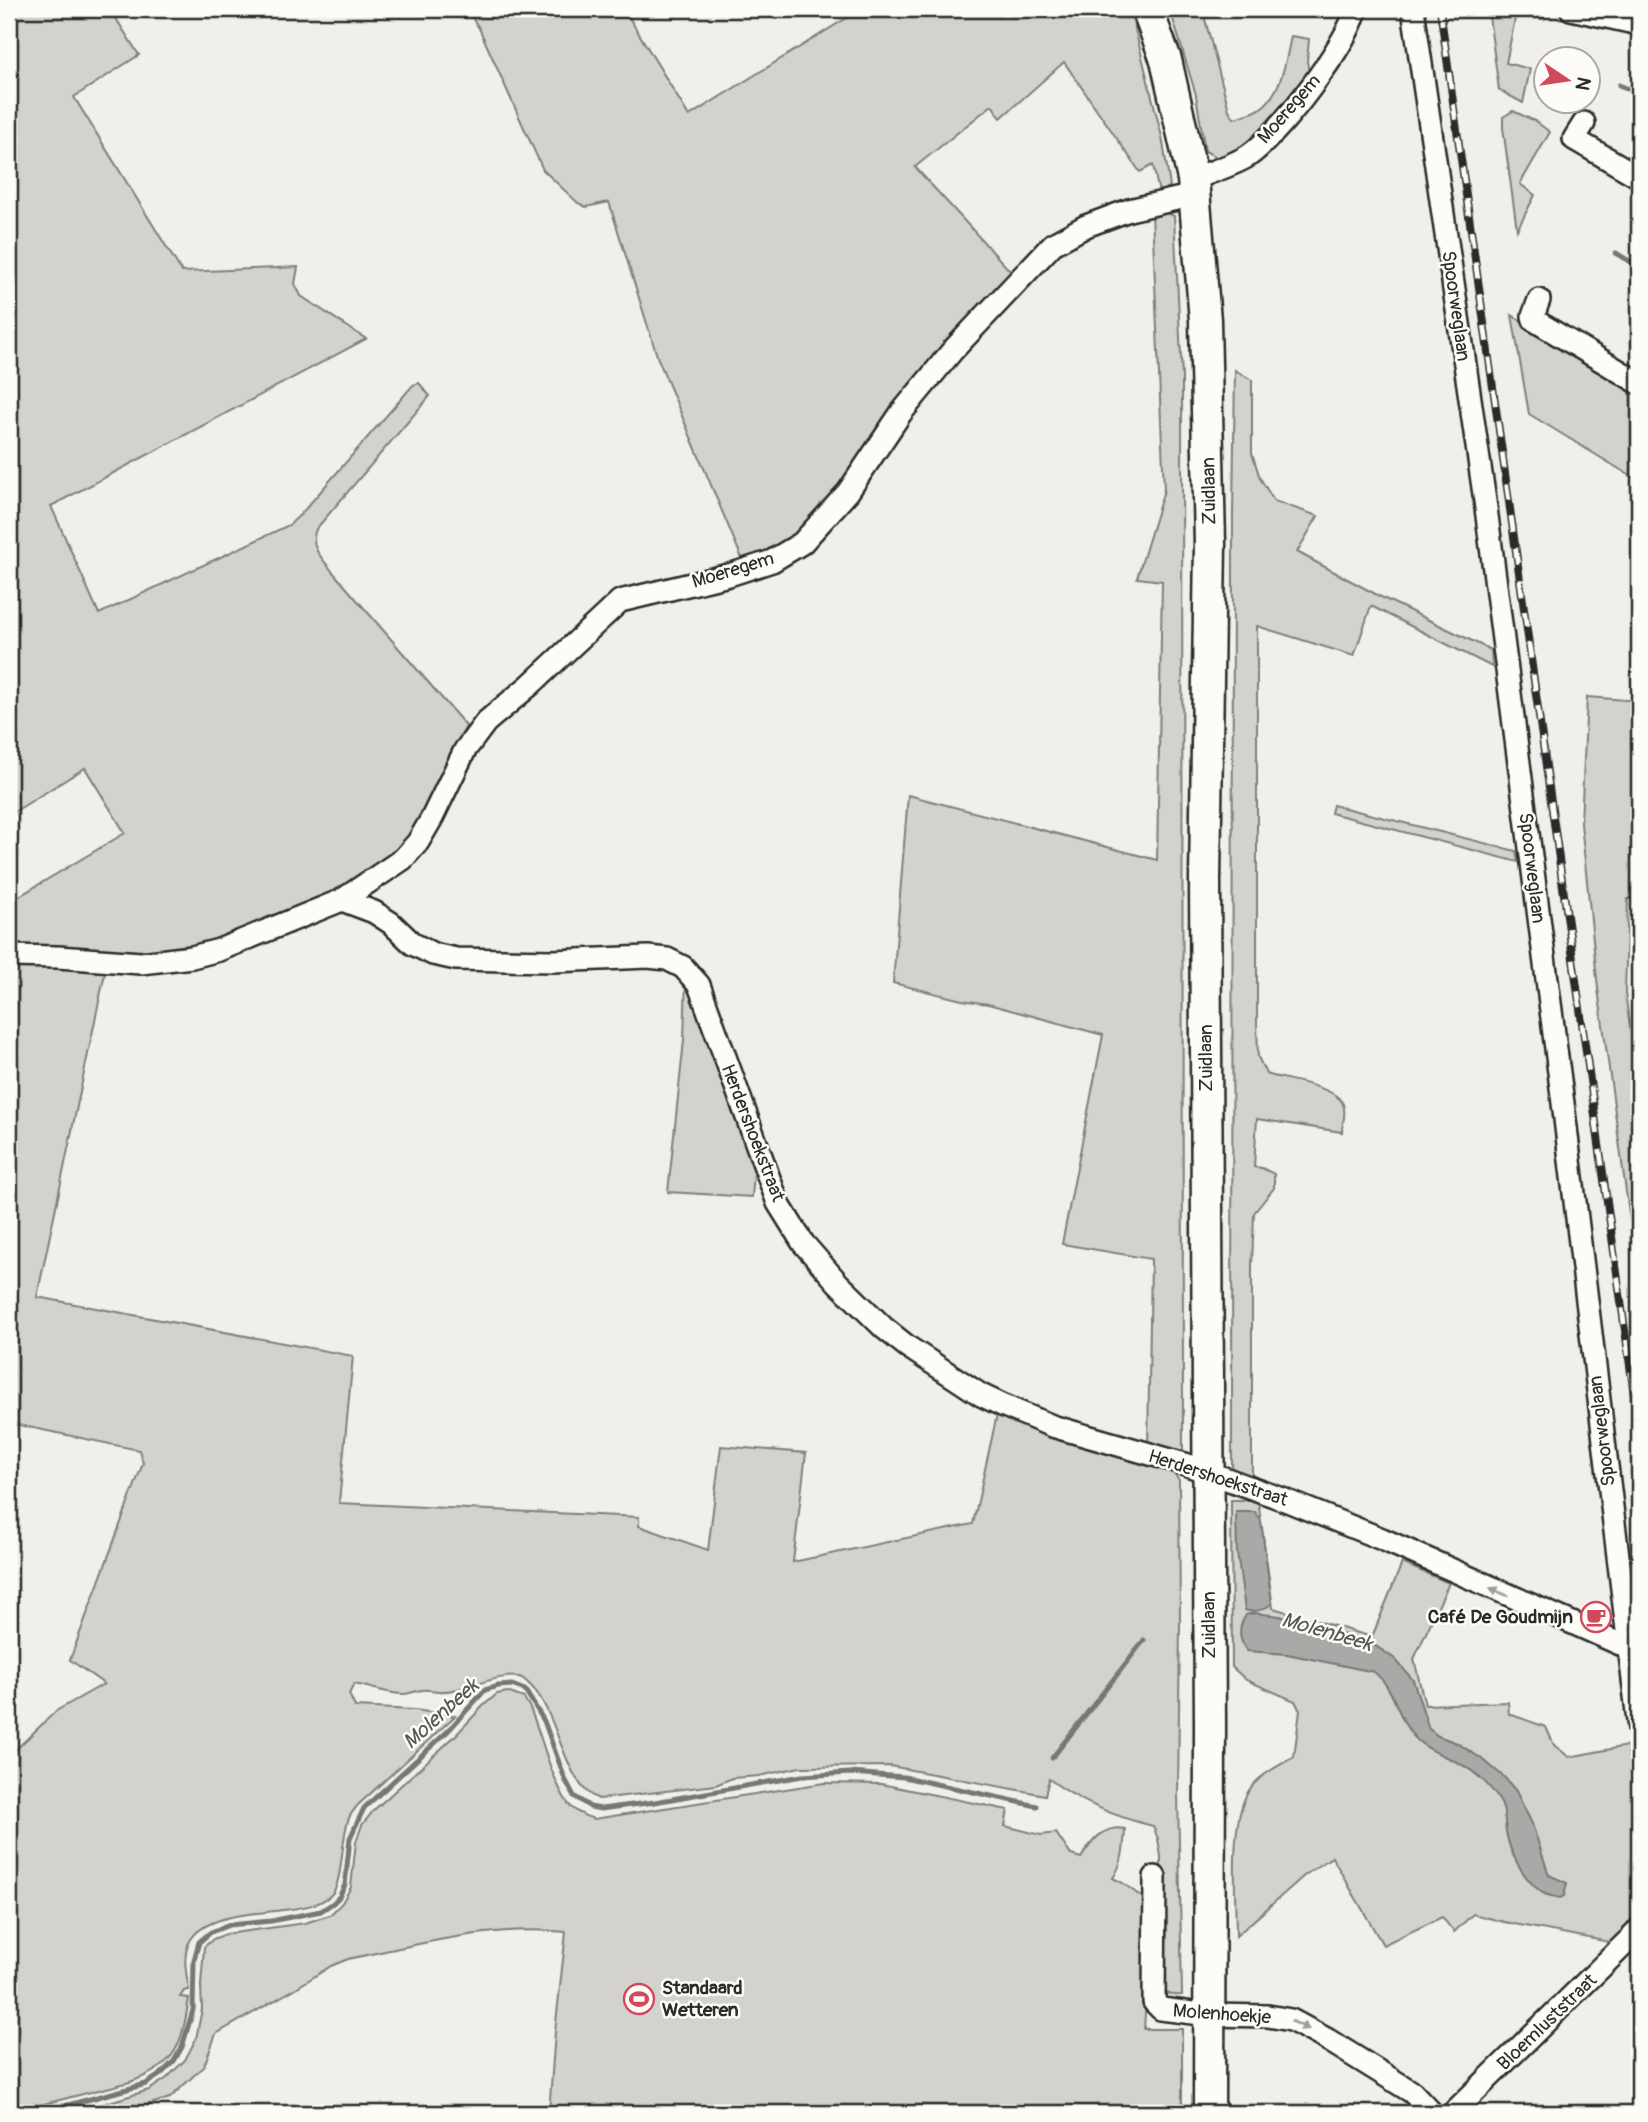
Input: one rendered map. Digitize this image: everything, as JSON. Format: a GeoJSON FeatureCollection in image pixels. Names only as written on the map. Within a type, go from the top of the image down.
{"type":"FeatureCollection","features":[{"type":"Feature","properties":{"kind":"main road","name":"Zuidlaan"},"geometry":{"type":"LineString","coordinates":[[1147,9],[1166,60],[1193,187],[1205,320],[1210,544],[1205,880],[1210,1725],[1209,2113]]}},
{"type":"Feature","properties":{"kind":"street","name":"Moeregem"},"geometry":{"type":"LineString","coordinates":[[342,900],[404,859],[425,830],[465,750],[486,722],[620,601],[761,565],[802,542],[848,492],[901,413],[953,350],[1053,244],[1086,226],[1193,187],[1248,156],[1282,123],[1338,49],[1356,9]]}},
{"type":"Feature","properties":{"kind":"street","name":"Spoorweglaan"},"geometry":{"type":"LineString","coordinates":[[1413,9],[1486,508],[1564,1111],[1639,1729]]}},
{"type":"Feature","properties":{"kind":"street"},"geometry":{"type":"LineString","coordinates":[[1570,9],[1639,24]]}},
{"type":"Feature","properties":{"kind":"street"},"geometry":{"type":"LineString","coordinates":[[1584,123],[1574,139],[1639,177]]}},
{"type":"Feature","properties":{"kind":"street"},"geometry":{"type":"LineString","coordinates":[[1539,300],[1534,320],[1639,383]]}},
{"type":"Feature","properties":{"kind":"street","name":"Herdershoekstraat"},"geometry":{"type":"LineString","coordinates":[[342,900],[374,912],[391,923],[413,944],[433,954],[456,959],[553,961],[648,957],[667,959],[683,967],[699,985],[778,1203],[803,1244],[884,1328],[936,1366],[981,1395],[1052,1426],[1208,1472],[1285,1500],[1382,1539],[1629,1648]]}},
{"type":"Feature","properties":{"kind":"street"},"geometry":{"type":"LineString","coordinates":[[9,956],[141,963],[192,957],[219,950],[342,900]]}},
{"type":"Feature","properties":{"kind":"street","name":"Molenhoekje"},"geometry":{"type":"LineString","coordinates":[[1155,1877],[1154,2002],[1161,2009],[1209,2015],[1268,2016],[1292,2021],[1412,2092],[1432,2113]]}},
{"type":"Feature","properties":{"kind":"street","name":"Bloemluststraat"},"geometry":{"type":"LineString","coordinates":[[1453,2113],[1639,1930]]}},
{"type":"Feature","properties":{"kind":"shaded area"},"geometry":{"type":"Polygon","coordinates":[[[9,9],[110,9],[139,55],[74,97],[182,272],[298,267],[295,284],[301,296],[366,339],[51,506],[99,614],[289,525],[413,385],[419,383],[430,396],[316,529],[314,541],[318,552],[332,571],[466,726],[417,828],[390,861],[317,900],[223,939],[166,954],[9,948],[9,886],[16,898],[125,833],[85,768],[9,815],[9,9]]]}},
{"type":"Feature","properties":{"kind":"shaded area"},"geometry":{"type":"Polygon","coordinates":[[[466,9],[624,9],[689,116],[861,9],[1130,9],[1162,137],[1170,186],[1159,193],[1153,165],[1140,172],[1064,62],[1001,118],[992,105],[915,167],[1012,273],[878,432],[828,501],[787,541],[743,561],[658,359],[609,202],[586,207],[578,203],[543,170],[479,28],[466,9]]]}},
{"type":"Feature","properties":{"kind":"shaded area"},"geometry":{"type":"Polygon","coordinates":[[[1170,9],[1205,9],[1205,19],[1229,110],[1234,118],[1256,111],[1271,97],[1281,78],[1291,36],[1309,39],[1309,73],[1267,126],[1240,152],[1220,159],[1205,151],[1196,95],[1170,9]]]}},
{"type":"Feature","properties":{"kind":"shaded area"},"geometry":{"type":"Polygon","coordinates":[[[1488,9],[1546,9],[1544,19],[1516,14],[1506,63],[1530,69],[1523,103],[1499,90],[1488,9]]]}},
{"type":"Feature","properties":{"kind":"shaded area"},"geometry":{"type":"Polygon","coordinates":[[[1513,111],[1535,121],[1550,132],[1520,184],[1535,195],[1517,230],[1503,128],[1503,117],[1513,111]]]}},
{"type":"Feature","properties":{"kind":"shaded area"},"geometry":{"type":"Polygon","coordinates":[[[1164,212],[1174,216],[1182,377],[1183,1456],[1148,1447],[1151,1259],[1062,1244],[1103,1035],[988,1004],[893,983],[908,795],[1157,860],[1162,581],[1137,578],[1164,490],[1152,213],[1164,212]]]}},
{"type":"Feature","properties":{"kind":"shaded area"},"geometry":{"type":"Polygon","coordinates":[[[1512,315],[1639,390],[1639,481],[1529,414],[1512,315]]]}},
{"type":"Feature","properties":{"kind":"shaded area"},"geometry":{"type":"Polygon","coordinates":[[[1235,370],[1252,380],[1252,453],[1260,478],[1274,501],[1318,516],[1297,552],[1381,597],[1491,650],[1492,667],[1371,606],[1354,656],[1257,626],[1258,1057],[1266,1074],[1321,1088],[1338,1098],[1345,1111],[1342,1132],[1257,1119],[1254,1167],[1274,1174],[1274,1188],[1254,1213],[1252,1482],[1236,1472],[1232,1466],[1235,370]]]}},
{"type":"Feature","properties":{"kind":"shaded area"},"geometry":{"type":"Polygon","coordinates":[[[1587,697],[1639,701],[1639,899],[1628,899],[1625,993],[1639,1090],[1639,1286],[1598,989],[1581,823],[1587,697]]]}},
{"type":"Feature","properties":{"kind":"shaded area"},"geometry":{"type":"Polygon","coordinates":[[[1333,805],[1516,851],[1518,862],[1331,813],[1333,805]]]}},
{"type":"Feature","properties":{"kind":"shaded area"},"geometry":{"type":"Polygon","coordinates":[[[9,967],[106,968],[37,1297],[353,1356],[339,1503],[639,1517],[639,1526],[708,1550],[721,1446],[806,1453],[793,1562],[973,1524],[998,1410],[1055,1435],[1173,1472],[1179,1480],[1178,1794],[1182,1995],[1170,1994],[1161,1985],[1161,1856],[1153,1826],[1098,1808],[1049,1779],[1045,1795],[890,1766],[800,1767],[759,1776],[732,1778],[716,1785],[599,1799],[587,1792],[578,1781],[541,1699],[521,1678],[502,1677],[453,1690],[420,1690],[405,1694],[354,1684],[349,1694],[355,1707],[415,1710],[455,1716],[352,1813],[346,1826],[338,1881],[331,1895],[307,1906],[216,1921],[193,1936],[185,1959],[189,1990],[184,1991],[180,1997],[189,1998],[180,2041],[167,2061],[158,2069],[130,2082],[9,2113],[9,1756],[56,1711],[104,1684],[70,1660],[143,1463],[139,1450],[9,1423],[9,967]]]}},
{"type":"Feature","properties":{"kind":"shaded area"},"geometry":{"type":"Polygon","coordinates":[[[686,979],[755,1162],[752,1197],[668,1192],[684,1040],[686,979]]]}},
{"type":"Feature","properties":{"kind":"shaded area"},"geometry":{"type":"Polygon","coordinates":[[[1231,1500],[1258,1500],[1273,1608],[1372,1637],[1402,1563],[1449,1583],[1414,1659],[1425,1705],[1508,1702],[1509,1714],[1546,1727],[1554,1745],[1569,1757],[1627,1746],[1639,1822],[1639,1908],[1624,1929],[1609,1942],[1473,1914],[1454,1932],[1442,1917],[1383,1945],[1332,1857],[1305,1875],[1236,1936],[1235,1862],[1242,1806],[1257,1781],[1294,1757],[1300,1711],[1295,1701],[1246,1680],[1232,1667],[1231,1500]]]}},
{"type":"Feature","properties":{"kind":"shaded area"},"geometry":{"type":"Polygon","coordinates":[[[507,1692],[524,1698],[530,1708],[551,1768],[567,1802],[579,1813],[594,1819],[824,1783],[881,1784],[1008,1810],[1005,1826],[1041,1835],[1056,1833],[1071,1855],[1081,1858],[1094,1840],[1104,1832],[1117,1828],[1125,1829],[1121,1861],[1113,1878],[1152,1905],[1144,2029],[1182,2029],[1182,2113],[549,2113],[566,1932],[539,1930],[456,1937],[348,1959],[331,1966],[216,2034],[204,2066],[170,2098],[120,2113],[73,2113],[149,2090],[167,2078],[185,2060],[196,2039],[202,2009],[204,1947],[213,1939],[226,1934],[305,1923],[330,1915],[342,1903],[351,1887],[356,1842],[362,1825],[374,1810],[456,1735],[483,1706],[497,1694],[507,1692]]]}},
{"type":"Feature","properties":{"kind":"water"},"geometry":{"type":"Polygon","coordinates":[[[1236,1512],[1255,1512],[1261,1521],[1272,1604],[1255,1611],[1245,1610],[1237,1552],[1236,1512]]]}},
{"type":"Feature","properties":{"kind":"water"},"geometry":{"type":"Polygon","coordinates":[[[1254,1613],[1280,1616],[1371,1643],[1395,1659],[1413,1680],[1429,1729],[1485,1761],[1516,1791],[1532,1824],[1549,1875],[1567,1883],[1564,1896],[1560,1898],[1544,1894],[1528,1879],[1510,1847],[1503,1808],[1496,1795],[1469,1769],[1417,1740],[1405,1724],[1382,1679],[1374,1672],[1287,1654],[1247,1651],[1242,1642],[1240,1628],[1246,1615],[1254,1613]]]}},
{"type":"Feature","properties":{"kind":"waterway"},"geometry":{"type":"LineString","coordinates":[[1619,85],[1639,93]]}},
{"type":"Feature","properties":{"kind":"waterway"},"geometry":{"type":"LineString","coordinates":[[1616,253],[1639,267]]}},
{"type":"Feature","properties":{"kind":"waterway","name":"Molenbeek"},"geometry":{"type":"LineString","coordinates":[[1052,1758],[1144,1640]]}},
{"type":"Feature","properties":{"kind":"waterway","name":"Molenbeek"},"geometry":{"type":"LineString","coordinates":[[38,2113],[146,2084],[161,2074],[174,2061],[182,2047],[193,2010],[194,1960],[199,1942],[211,1932],[229,1925],[271,1921],[321,1911],[333,1903],[345,1885],[350,1838],[364,1808],[448,1731],[485,1690],[498,1686],[512,1685],[525,1690],[544,1721],[574,1796],[590,1807],[601,1809],[655,1802],[802,1776],[850,1773],[904,1777],[1037,1806]]}},
{"type":"Feature","properties":{"kind":"railway"},"geometry":{"type":"LineString","coordinates":[[1440,9],[1639,1430]]}},
{"type":"Feature","properties":{"kind":"place","name":"Café De Goudmijn"},"geometry":{"type":"Point","coordinates":[1596,1617]}},
{"type":"Feature","properties":{"kind":"place","name":"Standaard Wetteren"},"geometry":{"type":"Point","coordinates":[639,1999]}}]}
